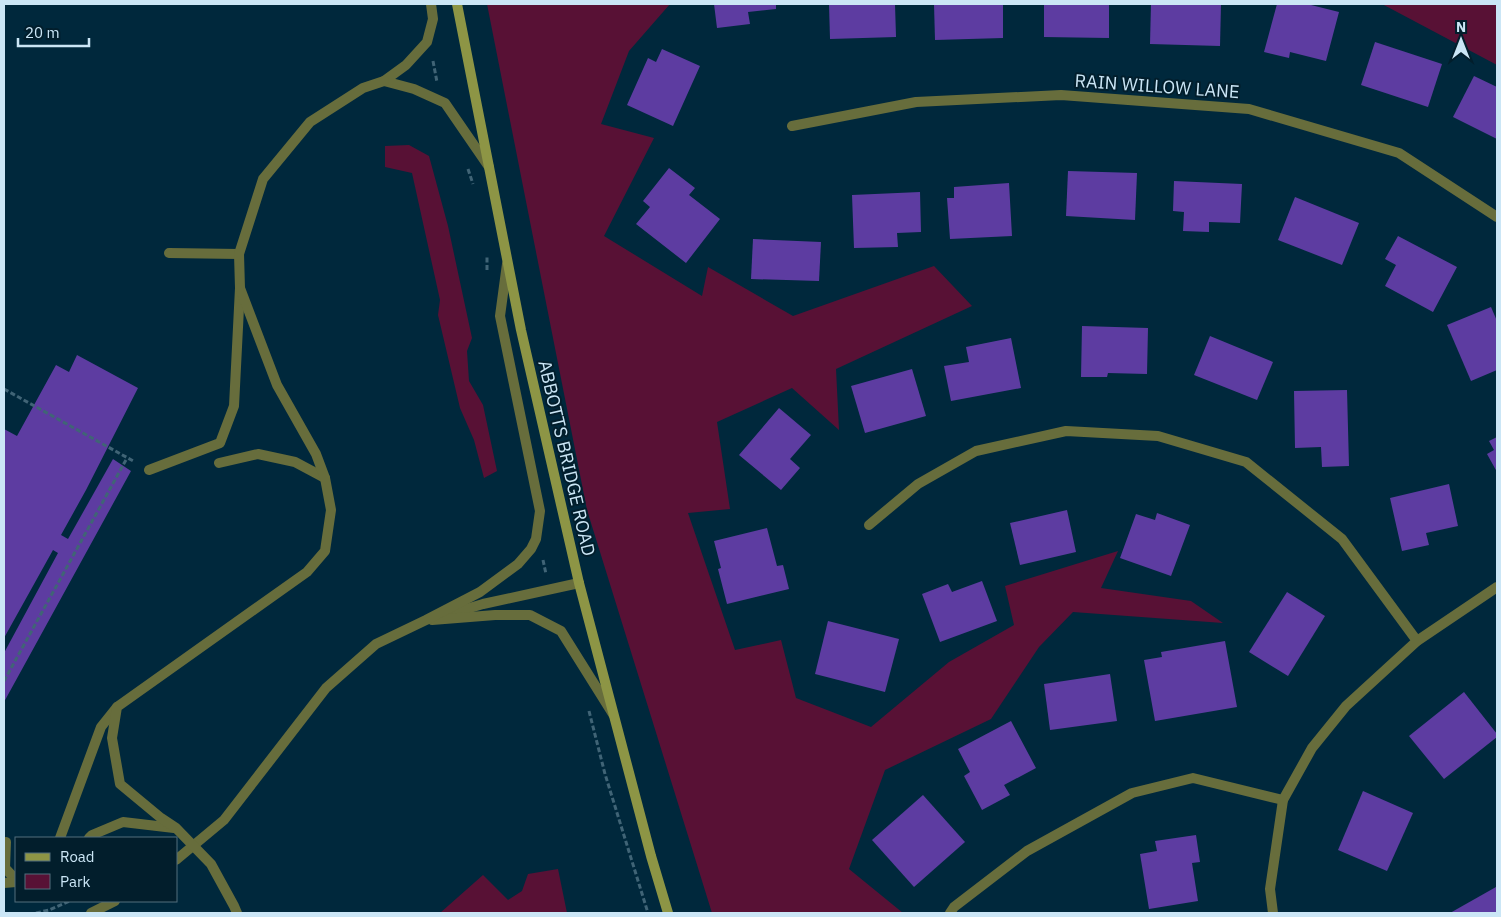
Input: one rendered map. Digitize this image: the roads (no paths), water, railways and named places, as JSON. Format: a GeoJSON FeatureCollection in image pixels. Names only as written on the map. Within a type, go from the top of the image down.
{"type":"FeatureCollection","features":[{"type":"Feature","properties":{"kind":"main road","name":"ABBOTTS BRIDGE ROAD"},"geometry":{"type":"LineString","coordinates":[[457,4],[521,330],[579,583],[651,856],[668,913]]}},
{"type":"Feature","properties":{"kind":"street"},"geometry":{"type":"LineString","coordinates":[[149,470],[220,444],[234,406],[240,288],[239,254],[263,180],[310,122],[363,88],[384,81],[406,65],[427,42],[433,19],[431,4]]}},
{"type":"Feature","properties":{"kind":"street"},"geometry":{"type":"LineString","coordinates":[[384,81],[414,89],[445,103],[489,168]]}},
{"type":"Feature","properties":{"kind":"street","name":"RAIN WILLOW LANE"},"geometry":{"type":"LineString","coordinates":[[792,126],[916,102],[1061,95],[1249,109],[1399,153],[1497,216]]}},
{"type":"Feature","properties":{"kind":"street"},"geometry":{"type":"LineString","coordinates":[[169,253],[239,254]]}},
{"type":"Feature","properties":{"kind":"street"},"geometry":{"type":"LineString","coordinates":[[178,858],[224,820],[326,688],[376,644],[480,592],[518,564],[531,549],[536,539],[540,511],[500,316],[508,261]]}},
{"type":"Feature","properties":{"kind":"street"},"geometry":{"type":"LineString","coordinates":[[60,837],[101,726],[117,707],[307,572],[325,551],[331,510],[325,478],[316,454],[277,384],[240,288]]}},
{"type":"Feature","properties":{"kind":"street"},"geometry":{"type":"LineString","coordinates":[[869,525],[918,484],[976,451],[1066,431],[1158,436],[1246,462],[1342,539],[1417,641]]}},
{"type":"Feature","properties":{"kind":"street"},"geometry":{"type":"LineString","coordinates":[[218,463],[258,454],[295,462],[325,478]]}},
{"type":"Feature","properties":{"kind":"street"},"geometry":{"type":"LineString","coordinates":[[426,620],[483,604],[579,583]]}},
{"type":"Feature","properties":{"kind":"street"},"geometry":{"type":"LineString","coordinates":[[1273,913],[1270,889],[1283,800],[1312,748],[1346,706],[1417,641],[1497,587]]}},
{"type":"Feature","properties":{"kind":"street"},"geometry":{"type":"LineString","coordinates":[[426,620],[530,616],[547,623],[561,631],[614,717]]}},
{"type":"Feature","properties":{"kind":"street"},"geometry":{"type":"LineString","coordinates":[[117,707],[112,738],[120,784],[176,828],[211,864],[237,913]]}},
{"type":"Feature","properties":{"kind":"street"},"geometry":{"type":"LineString","coordinates":[[950,913],[954,907],[1027,851],[1132,793],[1193,778],[1283,800]]}},
{"type":"Feature","properties":{"kind":"street"},"geometry":{"type":"LineString","coordinates":[[90,837],[123,822],[176,828]]}},
{"type":"Feature","properties":{"kind":"street"},"geometry":{"type":"LineString","coordinates":[[6,842],[5,868],[15,880]]}},
{"type":"Feature","properties":{"kind":"street"},"geometry":{"type":"LineString","coordinates":[[91,913],[113,902]]}}]}
